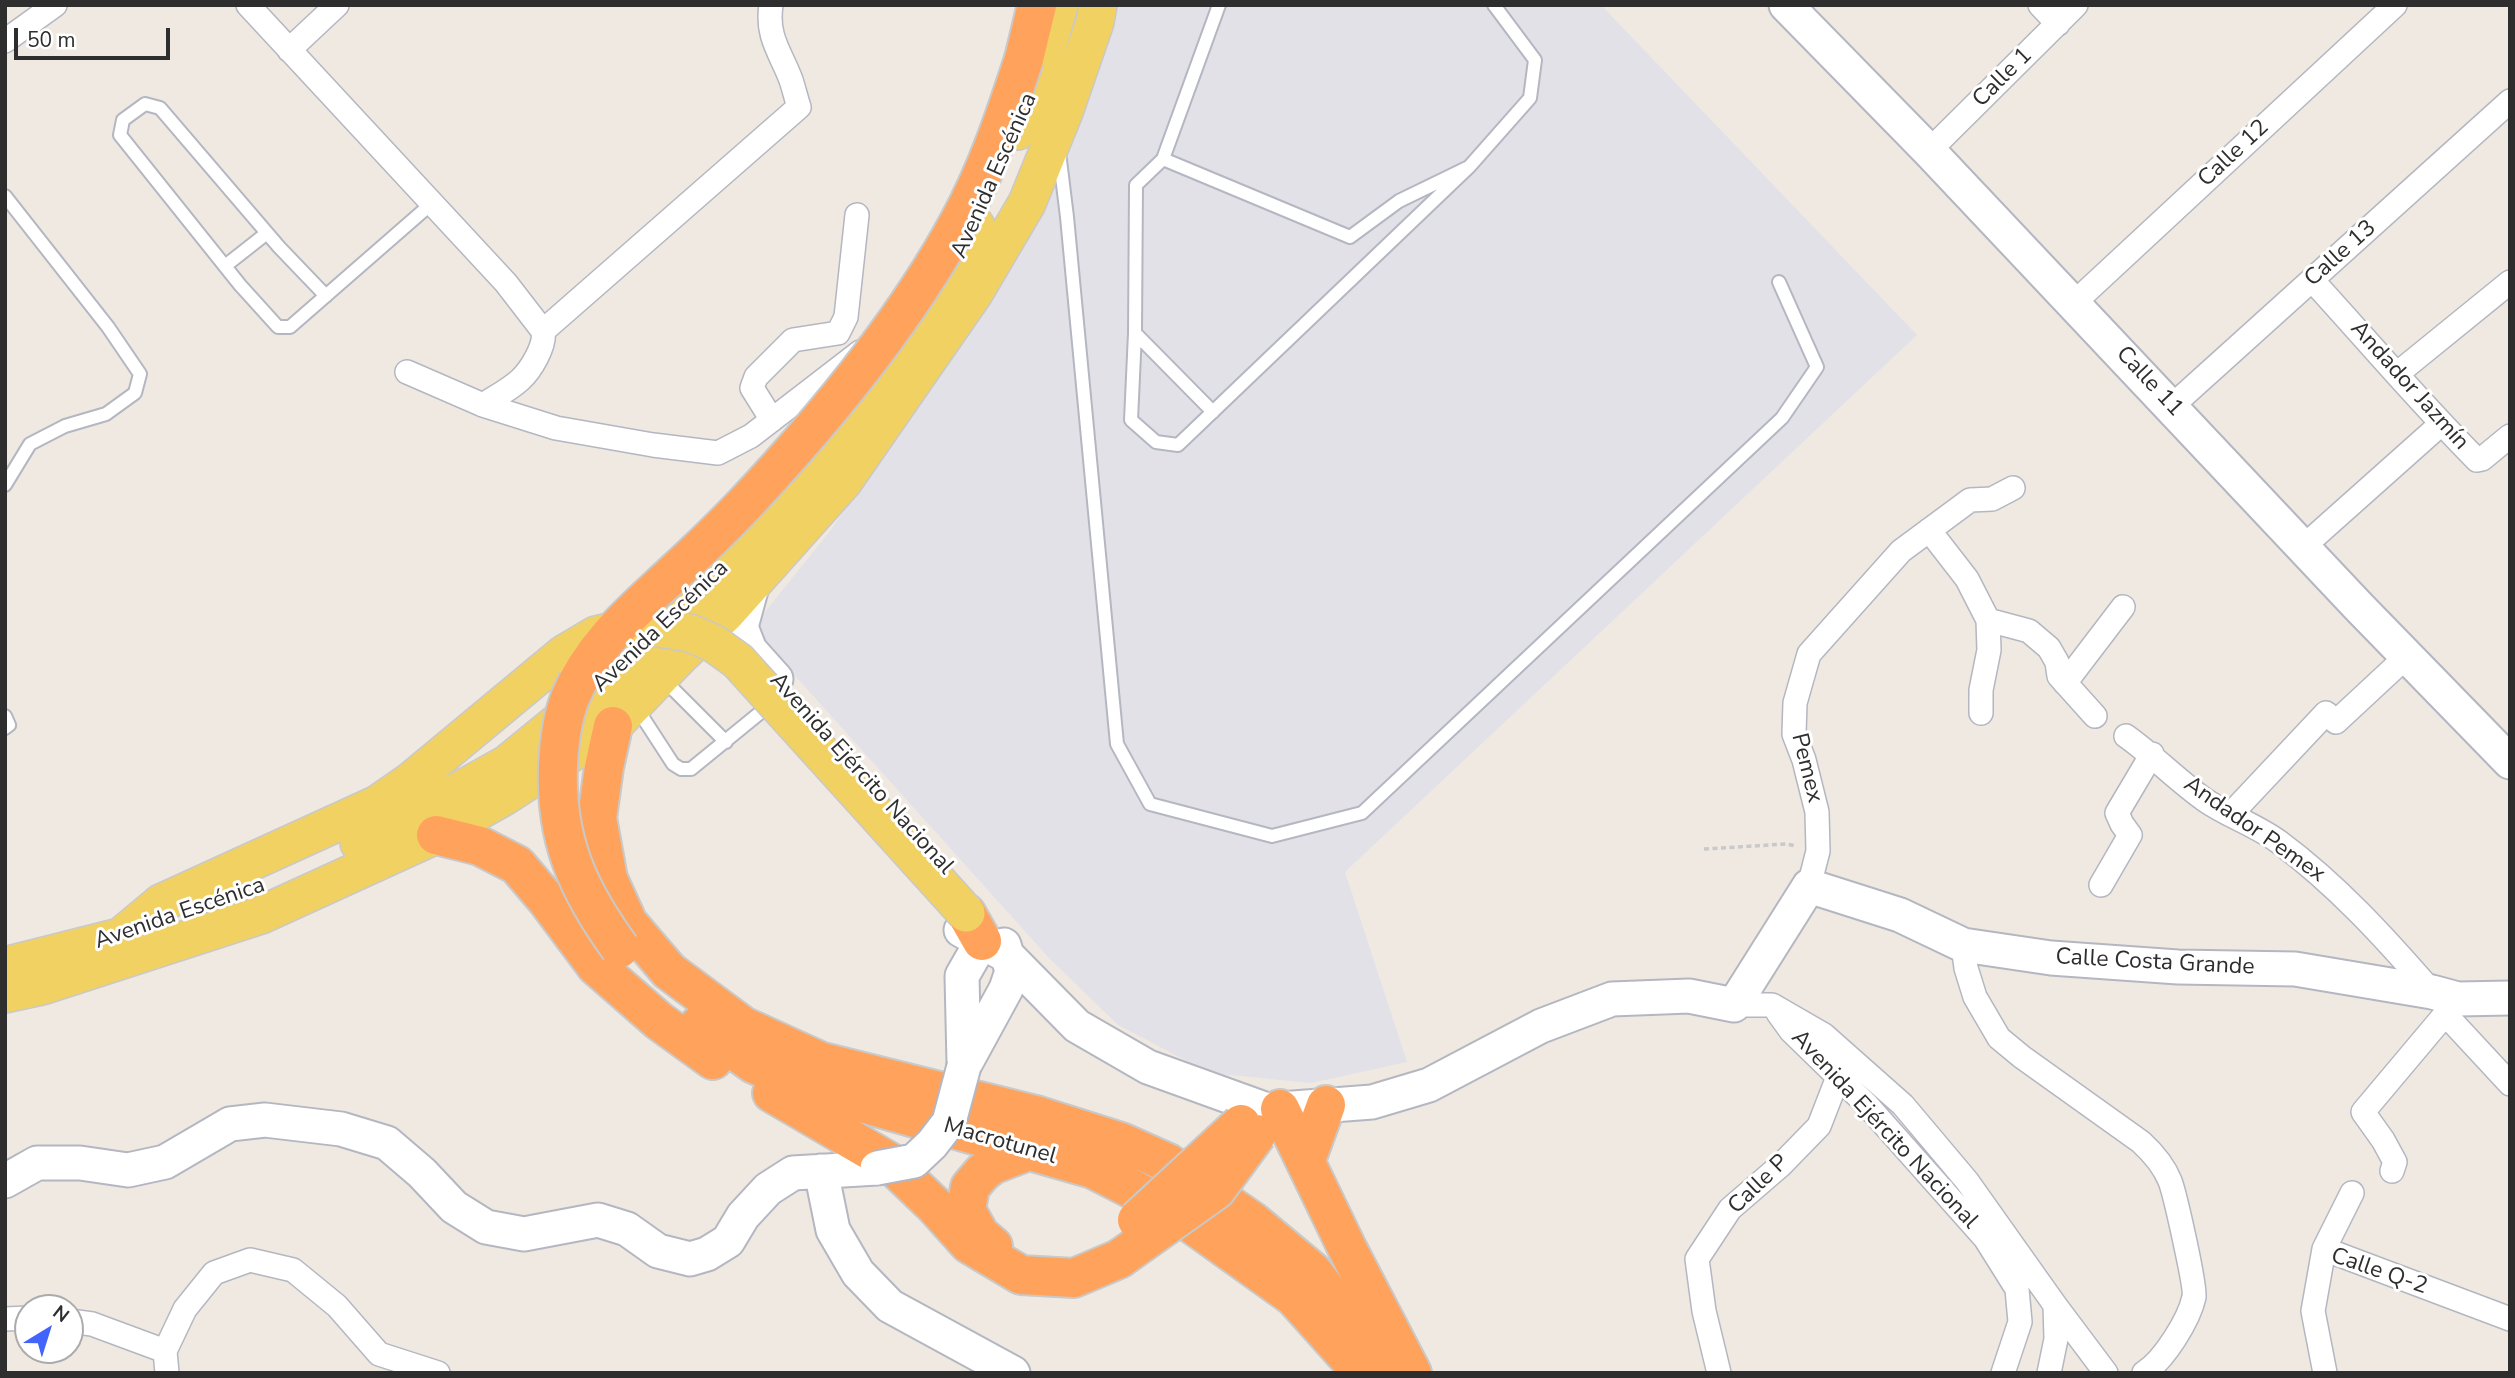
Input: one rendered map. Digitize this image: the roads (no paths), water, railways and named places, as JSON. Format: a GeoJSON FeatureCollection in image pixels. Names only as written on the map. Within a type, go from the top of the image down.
{"type":"FeatureCollection","features":[{"type":"Feature","properties":{"kind":"highway","name":"Macrotunel"},"geometry":{"type":"LineString","coordinates":[[1037,5],[1024,59],[1006,112],[960,220],[935,265],[852,379],[796,448],[709,540],[601,644],[580,678],[569,700],[558,756],[560,825],[583,892],[620,948],[667,1002],[738,1065],[807,1100],[1031,1150],[1093,1169],[1171,1209],[1294,1297],[1360,1373]]}},
{"type":"Feature","properties":{"kind":"highway"},"geometry":{"type":"LineString","coordinates":[[624,715],[604,767],[597,818],[608,879],[628,923],[670,971],[743,1026],[822,1062],[1039,1116],[1121,1142],[1168,1163],[1252,1221],[1312,1271],[1385,1373]]}},
{"type":"Feature","properties":{"kind":"highway"},"geometry":{"type":"LineString","coordinates":[[436,835],[480,846],[517,866],[546,899],[596,966],[660,1021],[738,1065]]}},
{"type":"Feature","properties":{"kind":"highway"},"geometry":{"type":"LineString","coordinates":[[807,1100],[888,1161],[935,1206],[969,1244],[1021,1275],[1074,1278],[1216,1190],[1260,1117],[1306,1160],[1348,1250],[1412,1373]]}},
{"type":"Feature","properties":{"kind":"highway"},"geometry":{"type":"LineString","coordinates":[[1306,1160],[1326,1105]]}},
{"type":"Feature","properties":{"kind":"highway"},"geometry":{"type":"LineString","coordinates":[[1031,1150],[992,1165],[971,1187],[966,1210],[980,1235],[1010,1261],[1055,1264],[1112,1254]]}},
{"type":"Feature","properties":{"kind":"main road","name":"Avenida Escénica"},"geometry":{"type":"LineString","coordinates":[[5,966],[119,938],[260,888],[398,825],[507,764],[611,679],[728,562],[852,419],[913,342],[955,268],[1000,177],[1038,80],[1059,5]]}},
{"type":"Feature","properties":{"kind":"main road"},"geometry":{"type":"LineString","coordinates":[[5,994],[42,986],[261,915],[436,835],[505,796],[624,715],[670,666],[726,613],[843,482],[974,292],[1027,203],[1056,131],[1095,22],[1098,5]]}},
{"type":"Feature","properties":{"kind":"main road"},"geometry":{"type":"LineString","coordinates":[[119,938],[161,903],[378,804],[411,781],[575,648],[596,635],[639,625],[690,633],[713,643],[738,661],[986,937]]}},
{"type":"Feature","properties":{"kind":"street"},"geometry":{"type":"LineString","coordinates":[[5,41],[55,5]]}},
{"type":"Feature","properties":{"kind":"street"},"geometry":{"type":"LineString","coordinates":[[247,5],[506,283],[543,331],[545,338],[522,379],[483,405]]}},
{"type":"Feature","properties":{"kind":"street"},"geometry":{"type":"LineString","coordinates":[[289,50],[337,5]]}},
{"type":"Feature","properties":{"kind":"street"},"geometry":{"type":"LineString","coordinates":[[543,331],[799,107],[790,78],[774,46],[769,17],[771,5]]}},
{"type":"Feature","properties":{"kind":"street","name":"Calle 11"},"geometry":{"type":"LineString","coordinates":[[1786,5],[1929,151],[2510,762]]}},
{"type":"Feature","properties":{"kind":"street"},"geometry":{"type":"LineString","coordinates":[[2040,5],[2057,24]]}},
{"type":"Feature","properties":{"kind":"street","name":"Calle 1"},"geometry":{"type":"LineString","coordinates":[[1929,151],[2076,5]]}},
{"type":"Feature","properties":{"kind":"street","name":"Calle 12"},"geometry":{"type":"LineString","coordinates":[[2074,303],[2395,5]]}},
{"type":"Feature","properties":{"kind":"street","name":"Calle 13"},"geometry":{"type":"LineString","coordinates":[[2172,406],[2510,101]]}},
{"type":"Feature","properties":{"kind":"street"},"geometry":{"type":"LineString","coordinates":[[772,419],[752,388],[756,377],[793,340],[838,333],[846,317],[857,215]]}},
{"type":"Feature","properties":{"kind":"street"},"geometry":{"type":"LineString","coordinates":[[407,372],[483,405],[580,433],[718,453],[751,436],[888,328],[930,279],[955,268]]}},
{"type":"Feature","properties":{"kind":"street","name":"Andador Jazmín"},"geometry":{"type":"LineString","coordinates":[[2312,280],[2441,424],[2479,461],[2510,436]]}},
{"type":"Feature","properties":{"kind":"street"},"geometry":{"type":"LineString","coordinates":[[2398,373],[2510,282]]}},
{"type":"Feature","properties":{"kind":"street"},"geometry":{"type":"LineString","coordinates":[[2303,547],[2441,424]]}},
{"type":"Feature","properties":{"kind":"street","name":"Pemex"},"geometry":{"type":"LineString","coordinates":[[1734,1005],[1809,886],[1818,852],[1817,812],[1804,760],[1794,734],[1795,703],[1809,654],[1901,551],[1970,500],[1992,499],[2013,488]]}},
{"type":"Feature","properties":{"kind":"street"},"geometry":{"type":"LineString","coordinates":[[1930,530],[1967,579],[1988,620],[1989,650],[1981,690],[1981,713]]}},
{"type":"Feature","properties":{"kind":"street","name":"Avenida Ejército Nacional"},"geometry":{"type":"LineString","coordinates":[[753,583],[741,628],[777,698],[957,927],[986,937],[1077,1026],[1147,1067],[1260,1117],[1326,1105],[1372,1102],[1429,1085],[1541,1026],[1612,999],[1689,996],[1734,1005],[1772,1005],[1824,1035],[1903,1105],[1967,1181],[2055,1305]]}},
{"type":"Feature","properties":{"kind":"street"},"geometry":{"type":"LineString","coordinates":[[2065,683],[2123,607]]}},
{"type":"Feature","properties":{"kind":"street"},"geometry":{"type":"LineString","coordinates":[[1988,620],[2029,631],[2049,648],[2057,662],[2059,676],[2095,716]]}},
{"type":"Feature","properties":{"kind":"street"},"geometry":{"type":"LineString","coordinates":[[2231,814],[2326,713],[2336,722],[2407,656]]}},
{"type":"Feature","properties":{"kind":"street","name":"Avenida Ejército Nacional"},"geometry":{"type":"LineString","coordinates":[[670,666],[720,662],[777,698]]}},
{"type":"Feature","properties":{"kind":"street","name":"Andador Pemex"},"geometry":{"type":"LineString","coordinates":[[2126,736],[2152,754],[2206,800],[2277,841],[2326,878],[2445,1002],[2510,1084]]}},
{"type":"Feature","properties":{"kind":"street"},"geometry":{"type":"LineString","coordinates":[[2101,885],[2130,835],[2117,813],[2152,754]]}},
{"type":"Feature","properties":{"kind":"street","name":"Calle Costa Grande"},"geometry":{"type":"LineString","coordinates":[[1809,886],[1900,915],[1963,945],[2089,961],[2178,967],[2295,969],[2445,1002],[2510,998]]}},
{"type":"Feature","properties":{"kind":"street"},"geometry":{"type":"LineString","coordinates":[[5,1181],[37,1163],[80,1163],[128,1170],[153,1165],[165,1162],[230,1124],[265,1119],[341,1129],[387,1143],[422,1173],[454,1208],[486,1227],[524,1234],[598,1220],[627,1229],[658,1251],[690,1259],[707,1254],[728,1241],[743,1216],[768,1189],[793,1174],[877,1168],[914,1161],[932,1144],[949,1122],[964,1066],[1006,989],[1012,971],[986,937],[962,976],[964,1066]]}},
{"type":"Feature","properties":{"kind":"street"},"geometry":{"type":"LineString","coordinates":[[1963,945],[1966,968],[1975,997],[1999,1038],[2141,1142],[2155,1156],[2170,1181],[2194,1296],[2173,1344],[2153,1367],[2144,1373]]}},
{"type":"Feature","properties":{"kind":"street"},"geometry":{"type":"LineString","coordinates":[[2392,1171],[2395,1162],[2363,1112],[2445,1002]]}},
{"type":"Feature","properties":{"kind":"street","name":"Avenida Ejército Nacional"},"geometry":{"type":"LineString","coordinates":[[1772,1005],[1791,1031],[1867,1104],[1985,1238],[2017,1289],[2020,1322],[2003,1373]]}},
{"type":"Feature","properties":{"kind":"street"},"geometry":{"type":"LineString","coordinates":[[1838,1077],[1872,1077]]}},
{"type":"Feature","properties":{"kind":"street","name":"Calle P"},"geometry":{"type":"LineString","coordinates":[[1719,1373],[1703,1311],[1697,1259],[1730,1209],[1781,1165],[1819,1126],[1838,1077]]}},
{"type":"Feature","properties":{"kind":"street"},"geometry":{"type":"LineString","coordinates":[[821,1171],[833,1230],[858,1273],[890,1306],[1013,1373]]}},
{"type":"Feature","properties":{"kind":"street"},"geometry":{"type":"LineString","coordinates":[[2324,1249],[2352,1193]]}},
{"type":"Feature","properties":{"kind":"street","name":"Calle Q-2"},"geometry":{"type":"LineString","coordinates":[[2325,1373],[2313,1311],[2324,1249],[2510,1320]]}},
{"type":"Feature","properties":{"kind":"street"},"geometry":{"type":"LineString","coordinates":[[84,1323],[92,1324],[166,1362],[185,1309],[215,1273],[250,1260],[293,1270],[337,1306],[379,1354],[438,1373]]}},
{"type":"Feature","properties":{"kind":"street"},"geometry":{"type":"LineString","coordinates":[[2049,1373],[2056,1339],[2055,1305]]}},
{"type":"Feature","properties":{"kind":"street"},"geometry":{"type":"LineString","coordinates":[[2055,1305],[2106,1373]]}},
{"type":"Feature","properties":{"kind":"lane"},"geometry":{"type":"LineString","coordinates":[[1219,5],[1163,159],[1136,185],[1135,332],[1130,420],[1156,442],[1178,445],[1469,167],[1530,98],[1535,60],[1494,5]]}},
{"type":"Feature","properties":{"kind":"lane"},"geometry":{"type":"LineString","coordinates":[[326,296],[267,233],[160,108],[145,104],[123,120],[120,135],[225,266],[278,327],[290,327],[326,296],[431,204]]}},
{"type":"Feature","properties":{"kind":"lane"},"geometry":{"type":"LineString","coordinates":[[1056,131],[1068,217],[1117,744],[1150,804],[1272,836],[1362,813],[1782,418],[1817,367],[1779,282]]}},
{"type":"Feature","properties":{"kind":"lane"},"geometry":{"type":"LineString","coordinates":[[1163,159],[1350,237],[1399,201],[1469,167]]}},
{"type":"Feature","properties":{"kind":"lane"},"geometry":{"type":"LineString","coordinates":[[5,196],[108,327],[140,374],[135,393],[106,414],[65,426],[30,444],[5,485]]}},
{"type":"Feature","properties":{"kind":"lane"},"geometry":{"type":"LineString","coordinates":[[225,266],[267,233]]}},
{"type":"Feature","properties":{"kind":"lane"},"geometry":{"type":"LineString","coordinates":[[1135,332],[1213,412]]}},
{"type":"Feature","properties":{"kind":"lane"},"geometry":{"type":"LineString","coordinates":[[670,666],[726,742]]}},
{"type":"Feature","properties":{"kind":"lane"},"geometry":{"type":"LineString","coordinates":[[624,715],[673,764],[681,769],[691,769],[777,698]]}},
{"type":"Feature","properties":{"kind":"lane"},"geometry":{"type":"LineString","coordinates":[[5,716],[9,725],[5,727]]}}]}
